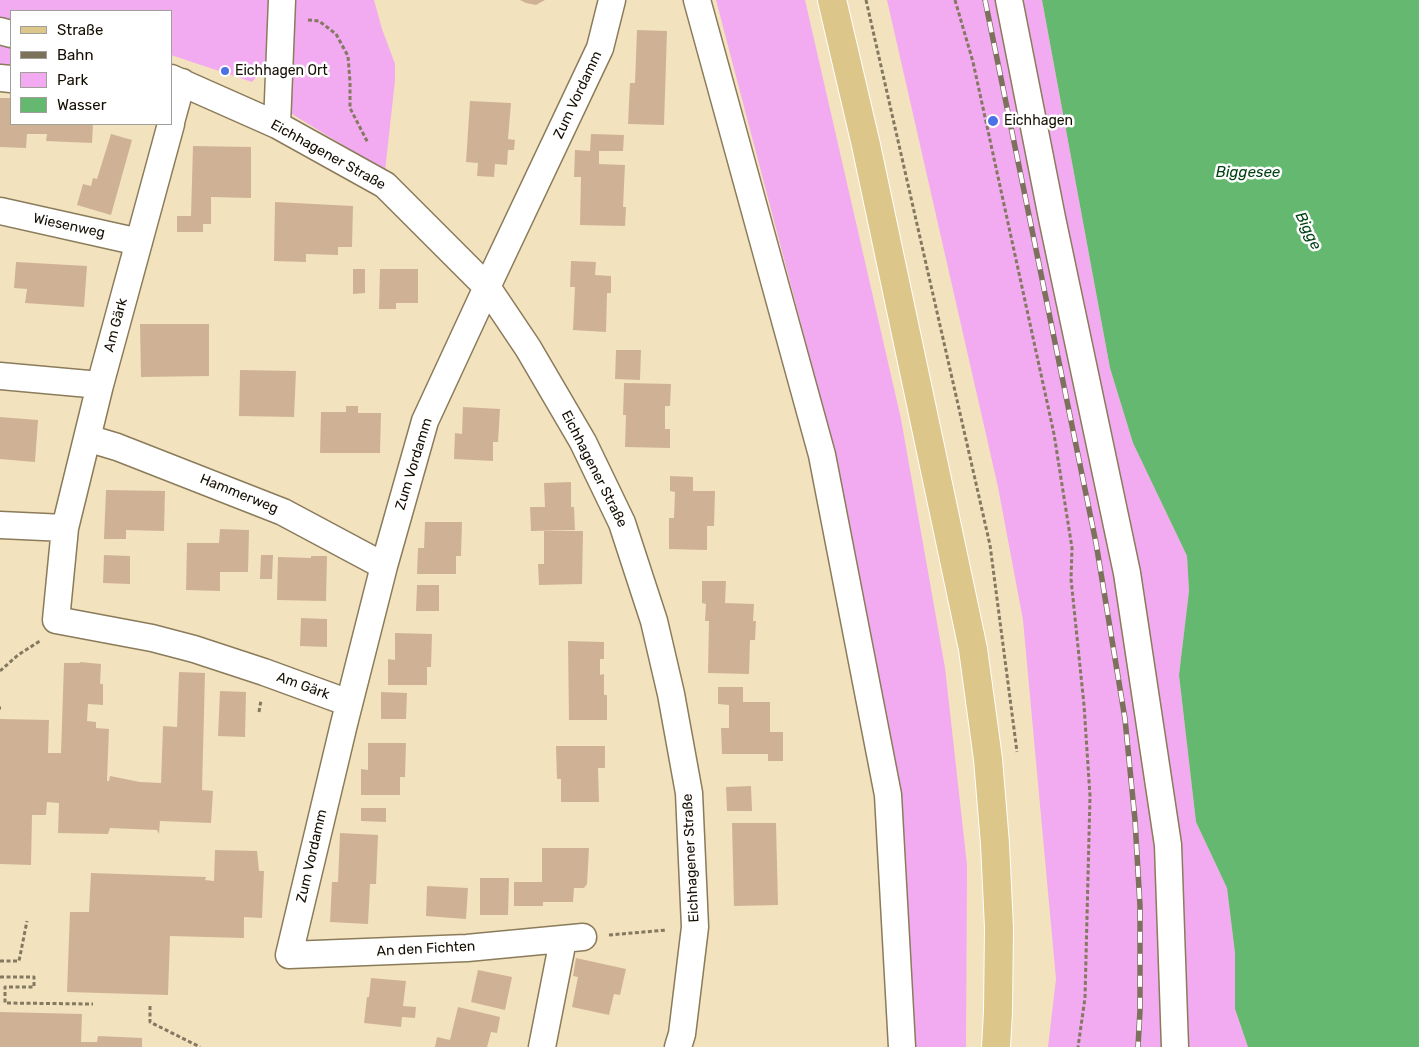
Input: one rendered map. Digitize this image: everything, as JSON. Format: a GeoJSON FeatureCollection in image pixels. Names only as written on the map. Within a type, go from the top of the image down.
{"type":"FeatureCollection","features":[{"type":"Feature","properties":{"kind":"main road"},"geometry":{"type":"LineString","coordinates":[[832,0],[872,175],[973,649],[988,759],[995,844],[999,928],[996,1047]]}},
{"type":"Feature","properties":{"kind":"street","name":"Zum Vordamm"},"geometry":{"type":"LineString","coordinates":[[289,955],[349,703],[384,566],[425,421],[486,287],[600,48],[612,0]]}},
{"type":"Feature","properties":{"kind":"street"},"geometry":{"type":"LineString","coordinates":[[697,0],[822,455],[888,795],[902,1047]]}},
{"type":"Feature","properties":{"kind":"street"},"geometry":{"type":"LineString","coordinates":[[1009,0],[1052,218],[1127,573],[1168,845],[1175,1047]]}},
{"type":"Feature","properties":{"kind":"street"},"geometry":{"type":"LineString","coordinates":[[277,125],[282,9]]}},
{"type":"Feature","properties":{"kind":"street","name":"Eichhagener Straße"},"geometry":{"type":"LineString","coordinates":[[177,80],[277,125],[386,185],[486,287],[528,348],[583,442],[622,523],[651,612],[671,694],[689,793],[695,927],[682,1034],[678,1047]]}},
{"type":"Feature","properties":{"kind":"street","name":"Am Gärk"},"geometry":{"type":"LineString","coordinates":[[172,116],[177,80]]}},
{"type":"Feature","properties":{"kind":"street","name":"Am Gärk"},"geometry":{"type":"LineString","coordinates":[[170,125],[100,385],[65,528],[56,620],[152,638],[194,649],[349,703]]}},
{"type":"Feature","properties":{"kind":"street","name":"Wiesenweg"},"geometry":{"type":"LineString","coordinates":[[0,211],[138,242]]}},
{"type":"Feature","properties":{"kind":"street"},"geometry":{"type":"LineString","coordinates":[[0,376],[100,385]]}},
{"type":"Feature","properties":{"kind":"street","name":"Hammerweg"},"geometry":{"type":"LineString","coordinates":[[87,438],[117,447],[283,512],[384,566]]}},
{"type":"Feature","properties":{"kind":"street"},"geometry":{"type":"LineString","coordinates":[[0,525],[65,528]]}},
{"type":"Feature","properties":{"kind":"street"},"geometry":{"type":"LineString","coordinates":[[542,1047],[573,938]]}},
{"type":"Feature","properties":{"kind":"street","name":"An den Fichten"},"geometry":{"type":"LineString","coordinates":[[289,955],[467,948],[573,938]]}},
{"type":"Feature","properties":{"kind":"path"},"geometry":{"type":"LineString","coordinates":[[955,0],[973,62],[1052,425],[1072,548],[1072,579],[1084,705],[1090,796],[1085,998],[1078,1047]]}},
{"type":"Feature","properties":{"kind":"path"},"geometry":{"type":"LineString","coordinates":[[282,9],[319,22],[336,34],[348,56],[350,108],[375,156],[375,179]]}},
{"type":"Feature","properties":{"kind":"path"},"geometry":{"type":"LineString","coordinates":[[0,671],[18,655],[45,638]]}},
{"type":"Feature","properties":{"kind":"path"},"geometry":{"type":"LineString","coordinates":[[0,961],[19,961],[27,921]]}},
{"type":"Feature","properties":{"kind":"path"},"geometry":{"type":"LineString","coordinates":[[573,938],[695,927]]}},
{"type":"Feature","properties":{"kind":"path"},"geometry":{"type":"LineString","coordinates":[[0,977],[34,977],[34,988],[5,987],[5,1003],[93,1004]]}},
{"type":"Feature","properties":{"kind":"path"},"geometry":{"type":"LineString","coordinates":[[150,1006],[150,1022],[200,1047]]}},
{"type":"Feature","properties":{"kind":"green space"},"geometry":{"type":"Polygon","coordinates":[[[0,0],[271,0],[272,59],[252,82],[172,55],[172,10],[10,10],[10,67],[0,66],[0,0]]]}},
{"type":"Feature","properties":{"kind":"green space"},"geometry":{"type":"Polygon","coordinates":[[[286,0],[374,0],[395,64],[385,171],[292,114],[282,99],[286,0]]]}},
{"type":"Feature","properties":{"kind":"green space"},"geometry":{"type":"Polygon","coordinates":[[[716,0],[805,0],[901,419],[945,668],[967,865],[966,1047],[915,1047],[901,796],[836,457],[716,0]]]}},
{"type":"Feature","properties":{"kind":"green space"},"geometry":{"type":"Polygon","coordinates":[[[887,0],[1042,0],[1110,368],[1133,443],[1187,556],[1189,591],[1179,675],[1196,822],[1227,888],[1235,953],[1235,1009],[1248,1047],[1048,1047],[1056,979],[1023,620],[998,487],[887,0]]]}},
{"type":"Feature","properties":{"kind":"water","name":"Biggesee"},"geometry":{"type":"Polygon","coordinates":[[[1042,0],[1419,0],[1419,1047],[1248,1047],[1235,1009],[1235,953],[1227,888],[1196,822],[1179,675],[1189,591],[1187,556],[1133,443],[1110,368],[1042,0]]]}},
{"type":"Feature","properties":{"kind":"building"},"geometry":{"type":"Polygon","coordinates":[[[520,0],[545,0],[536,5],[520,0]]]}},
{"type":"Feature","properties":{"kind":"building"},"geometry":{"type":"Polygon","coordinates":[[[637,30],[667,31],[664,125],[628,124],[630,83],[635,83],[637,30]]]}},
{"type":"Feature","properties":{"kind":"building"},"geometry":{"type":"Polygon","coordinates":[[[0,98],[10,98],[10,125],[93,125],[92,143],[46,141],[47,134],[27,134],[26,148],[0,147],[0,98]]]}},
{"type":"Feature","properties":{"kind":"building"},"geometry":{"type":"Polygon","coordinates":[[[470,101],[511,103],[508,139],[515,140],[514,150],[508,150],[507,165],[495,164],[494,177],[477,176],[478,163],[466,162],[470,101]]]}},
{"type":"Feature","properties":{"kind":"building"},"geometry":{"type":"Polygon","coordinates":[[[111,134],[132,140],[111,215],[77,205],[83,184],[91,186],[93,178],[97,179],[111,134]]]}},
{"type":"Feature","properties":{"kind":"building"},"geometry":{"type":"Polygon","coordinates":[[[591,134],[624,135],[623,151],[599,151],[599,164],[625,165],[623,207],[626,207],[625,226],[580,225],[581,177],[574,177],[575,150],[590,151],[591,134]]]}},
{"type":"Feature","properties":{"kind":"building"},"geometry":{"type":"Polygon","coordinates":[[[193,146],[251,147],[251,198],[211,197],[211,224],[203,224],[203,232],[177,232],[177,216],[191,216],[193,146]]]}},
{"type":"Feature","properties":{"kind":"building"},"geometry":{"type":"Polygon","coordinates":[[[275,202],[353,206],[352,247],[338,247],[338,255],[306,254],[306,262],[274,261],[275,202]]]}},
{"type":"Feature","properties":{"kind":"building"},"geometry":{"type":"Polygon","coordinates":[[[571,261],[596,262],[595,275],[611,276],[611,293],[607,293],[606,332],[573,330],[575,287],[570,287],[571,261]]]}},
{"type":"Feature","properties":{"kind":"building"},"geometry":{"type":"Polygon","coordinates":[[[16,262],[87,266],[84,307],[25,303],[27,289],[14,288],[16,262]]]}},
{"type":"Feature","properties":{"kind":"building"},"geometry":{"type":"Polygon","coordinates":[[[353,269],[365,269],[365,293],[353,294],[353,269]]]}},
{"type":"Feature","properties":{"kind":"building"},"geometry":{"type":"Polygon","coordinates":[[[380,269],[418,269],[418,303],[396,303],[396,309],[379,309],[380,269]]]}},
{"type":"Feature","properties":{"kind":"building"},"geometry":{"type":"Polygon","coordinates":[[[140,324],[209,324],[209,376],[141,377],[140,324]]]}},
{"type":"Feature","properties":{"kind":"building"},"geometry":{"type":"Polygon","coordinates":[[[616,350],[641,350],[640,380],[615,379],[616,350]]]}},
{"type":"Feature","properties":{"kind":"building"},"geometry":{"type":"Polygon","coordinates":[[[240,370],[296,371],[294,417],[239,416],[240,370]]]}},
{"type":"Feature","properties":{"kind":"building"},"geometry":{"type":"Polygon","coordinates":[[[624,383],[671,384],[670,406],[665,406],[665,429],[670,429],[670,448],[625,447],[624,383]]]}},
{"type":"Feature","properties":{"kind":"building"},"geometry":{"type":"Polygon","coordinates":[[[346,406],[358,406],[358,413],[381,413],[380,453],[320,453],[321,412],[346,412],[346,406]]]}},
{"type":"Feature","properties":{"kind":"building"},"geometry":{"type":"Polygon","coordinates":[[[463,407],[500,409],[498,442],[493,442],[493,461],[454,459],[455,433],[462,434],[463,407]]]}},
{"type":"Feature","properties":{"kind":"building"},"geometry":{"type":"Polygon","coordinates":[[[0,417],[38,420],[35,462],[0,459],[0,417]]]}},
{"type":"Feature","properties":{"kind":"building"},"geometry":{"type":"Polygon","coordinates":[[[670,476],[693,477],[693,491],[715,491],[714,526],[707,526],[707,550],[669,549],[669,518],[674,518],[675,492],[670,491],[670,476]]]}},
{"type":"Feature","properties":{"kind":"building"},"geometry":{"type":"Polygon","coordinates":[[[571,482],[571,507],[574,507],[575,530],[531,531],[530,507],[545,507],[544,483],[571,482]]]}},
{"type":"Feature","properties":{"kind":"building"},"geometry":{"type":"Polygon","coordinates":[[[106,490],[165,491],[164,531],[126,530],[126,539],[104,539],[106,490]]]}},
{"type":"Feature","properties":{"kind":"building"},"geometry":{"type":"Polygon","coordinates":[[[425,522],[462,522],[461,556],[456,556],[456,574],[417,574],[418,548],[424,548],[425,522]]]}},
{"type":"Feature","properties":{"kind":"building"},"geometry":{"type":"Polygon","coordinates":[[[220,529],[249,530],[248,572],[220,572],[220,591],[186,590],[187,543],[219,543],[220,529]]]}},
{"type":"Feature","properties":{"kind":"building"},"geometry":{"type":"Polygon","coordinates":[[[544,531],[583,531],[582,584],[539,585],[538,564],[544,564],[544,531]]]}},
{"type":"Feature","properties":{"kind":"building"},"geometry":{"type":"Polygon","coordinates":[[[104,555],[130,556],[130,584],[103,583],[104,555]]]}},
{"type":"Feature","properties":{"kind":"building"},"geometry":{"type":"Polygon","coordinates":[[[261,555],[273,555],[272,579],[260,579],[261,555]]]}},
{"type":"Feature","properties":{"kind":"building"},"geometry":{"type":"Polygon","coordinates":[[[311,556],[327,556],[326,601],[277,600],[278,557],[311,558],[311,556]]]}},
{"type":"Feature","properties":{"kind":"building"},"geometry":{"type":"Polygon","coordinates":[[[702,581],[726,581],[725,603],[754,604],[753,621],[756,621],[755,640],[750,640],[749,674],[708,673],[709,621],[705,621],[706,604],[702,603],[702,581]]]}},
{"type":"Feature","properties":{"kind":"building"},"geometry":{"type":"Polygon","coordinates":[[[417,585],[439,585],[439,611],[416,611],[417,585]]]}},
{"type":"Feature","properties":{"kind":"building"},"geometry":{"type":"Polygon","coordinates":[[[301,618],[327,619],[327,647],[300,646],[301,618]]]}},
{"type":"Feature","properties":{"kind":"building"},"geometry":{"type":"Polygon","coordinates":[[[395,633],[432,634],[431,667],[427,667],[427,685],[388,685],[388,659],[395,660],[395,633]]]}},
{"type":"Feature","properties":{"kind":"building"},"geometry":{"type":"Polygon","coordinates":[[[568,641],[604,642],[604,659],[600,659],[600,675],[604,674],[604,695],[607,695],[607,720],[569,720],[568,641]]]}},
{"type":"Feature","properties":{"kind":"building"},"geometry":{"type":"Polygon","coordinates":[[[64,663],[101,664],[100,684],[103,684],[103,705],[88,704],[87,721],[96,722],[96,728],[109,729],[107,781],[109,781],[110,776],[140,782],[161,783],[163,726],[177,727],[179,672],[205,673],[202,790],[213,791],[211,823],[160,821],[159,834],[157,830],[110,828],[108,834],[58,833],[59,803],[47,802],[46,815],[32,815],[31,865],[0,864],[0,719],[49,720],[48,753],[61,753],[64,663]]]}},
{"type":"Feature","properties":{"kind":"building"},"geometry":{"type":"Polygon","coordinates":[[[718,687],[743,687],[743,702],[770,702],[770,732],[783,732],[783,761],[768,761],[768,754],[722,754],[721,728],[729,728],[729,705],[718,704],[718,687]]]}},
{"type":"Feature","properties":{"kind":"building"},"geometry":{"type":"Polygon","coordinates":[[[220,691],[246,692],[245,737],[218,736],[220,691]]]}},
{"type":"Feature","properties":{"kind":"building"},"geometry":{"type":"Polygon","coordinates":[[[381,692],[407,693],[406,719],[381,719],[381,692]]]}},
{"type":"Feature","properties":{"kind":"building"},"geometry":{"type":"Polygon","coordinates":[[[368,743],[406,743],[405,777],[400,777],[400,795],[361,795],[361,769],[368,770],[368,743]]]}},
{"type":"Feature","properties":{"kind":"building"},"geometry":{"type":"Polygon","coordinates":[[[556,746],[605,746],[605,768],[598,768],[599,802],[561,802],[561,779],[557,779],[556,746]]]}},
{"type":"Feature","properties":{"kind":"building"},"geometry":{"type":"Polygon","coordinates":[[[751,786],[752,811],[727,811],[726,787],[751,786]]]}},
{"type":"Feature","properties":{"kind":"building"},"geometry":{"type":"Polygon","coordinates":[[[361,808],[386,808],[386,822],[361,821],[361,808]]]}},
{"type":"Feature","properties":{"kind":"building"},"geometry":{"type":"Polygon","coordinates":[[[732,823],[776,823],[778,905],[734,906],[732,823]]]}},
{"type":"Feature","properties":{"kind":"building"},"geometry":{"type":"Polygon","coordinates":[[[340,833],[378,835],[376,884],[370,884],[368,924],[330,922],[332,882],[338,882],[340,833]]]}},
{"type":"Feature","properties":{"kind":"building"},"geometry":{"type":"Polygon","coordinates":[[[542,848],[589,848],[587,884],[584,888],[574,888],[573,902],[543,902],[543,906],[514,906],[514,882],[542,882],[542,848]]]}},
{"type":"Feature","properties":{"kind":"building"},"geometry":{"type":"Polygon","coordinates":[[[215,850],[257,851],[259,871],[264,871],[262,918],[244,917],[244,938],[170,936],[168,995],[67,992],[70,912],[89,912],[91,873],[206,877],[205,880],[214,881],[215,850]]]}},
{"type":"Feature","properties":{"kind":"building"},"geometry":{"type":"Polygon","coordinates":[[[480,878],[509,878],[508,915],[480,915],[480,878]]]}},
{"type":"Feature","properties":{"kind":"building"},"geometry":{"type":"Polygon","coordinates":[[[427,886],[468,888],[466,919],[426,916],[427,886]]]}},
{"type":"Feature","properties":{"kind":"building"},"geometry":{"type":"Polygon","coordinates":[[[576,958],[626,969],[620,995],[614,994],[609,1015],[572,1007],[578,977],[573,976],[576,958]]]}},
{"type":"Feature","properties":{"kind":"building"},"geometry":{"type":"Polygon","coordinates":[[[478,970],[512,977],[505,1010],[471,1002],[478,970]]]}},
{"type":"Feature","properties":{"kind":"building"},"geometry":{"type":"Polygon","coordinates":[[[371,978],[406,981],[403,1006],[416,1007],[415,1018],[402,1017],[401,1027],[364,1023],[371,978]]]}},
{"type":"Feature","properties":{"kind":"building"},"geometry":{"type":"Polygon","coordinates":[[[458,1007],[500,1017],[497,1033],[491,1032],[487,1047],[435,1047],[437,1037],[450,1040],[458,1007]]]}},
{"type":"Feature","properties":{"kind":"building"},"geometry":{"type":"Polygon","coordinates":[[[0,1012],[82,1014],[81,1042],[97,1042],[98,1036],[142,1038],[142,1047],[0,1047],[0,1012]]]}},
{"type":"Feature","properties":{"kind":"railway"},"geometry":{"type":"LineString","coordinates":[[985,0],[1096,543],[1125,719],[1135,820],[1140,906],[1138,1047]]}},
{"type":"Feature","properties":{"kind":"place","name":"Eichhagen Ort"},"geometry":{"type":"Point","coordinates":[225,71]}},
{"type":"Feature","properties":{"kind":"place","name":"Eichhagen"},"geometry":{"type":"Point","coordinates":[993,121]}},
{"type":"Feature","properties":{"kind":"water label","name":"Bigge"},"geometry":{"type":"Point","coordinates":[1308,231]}}]}
